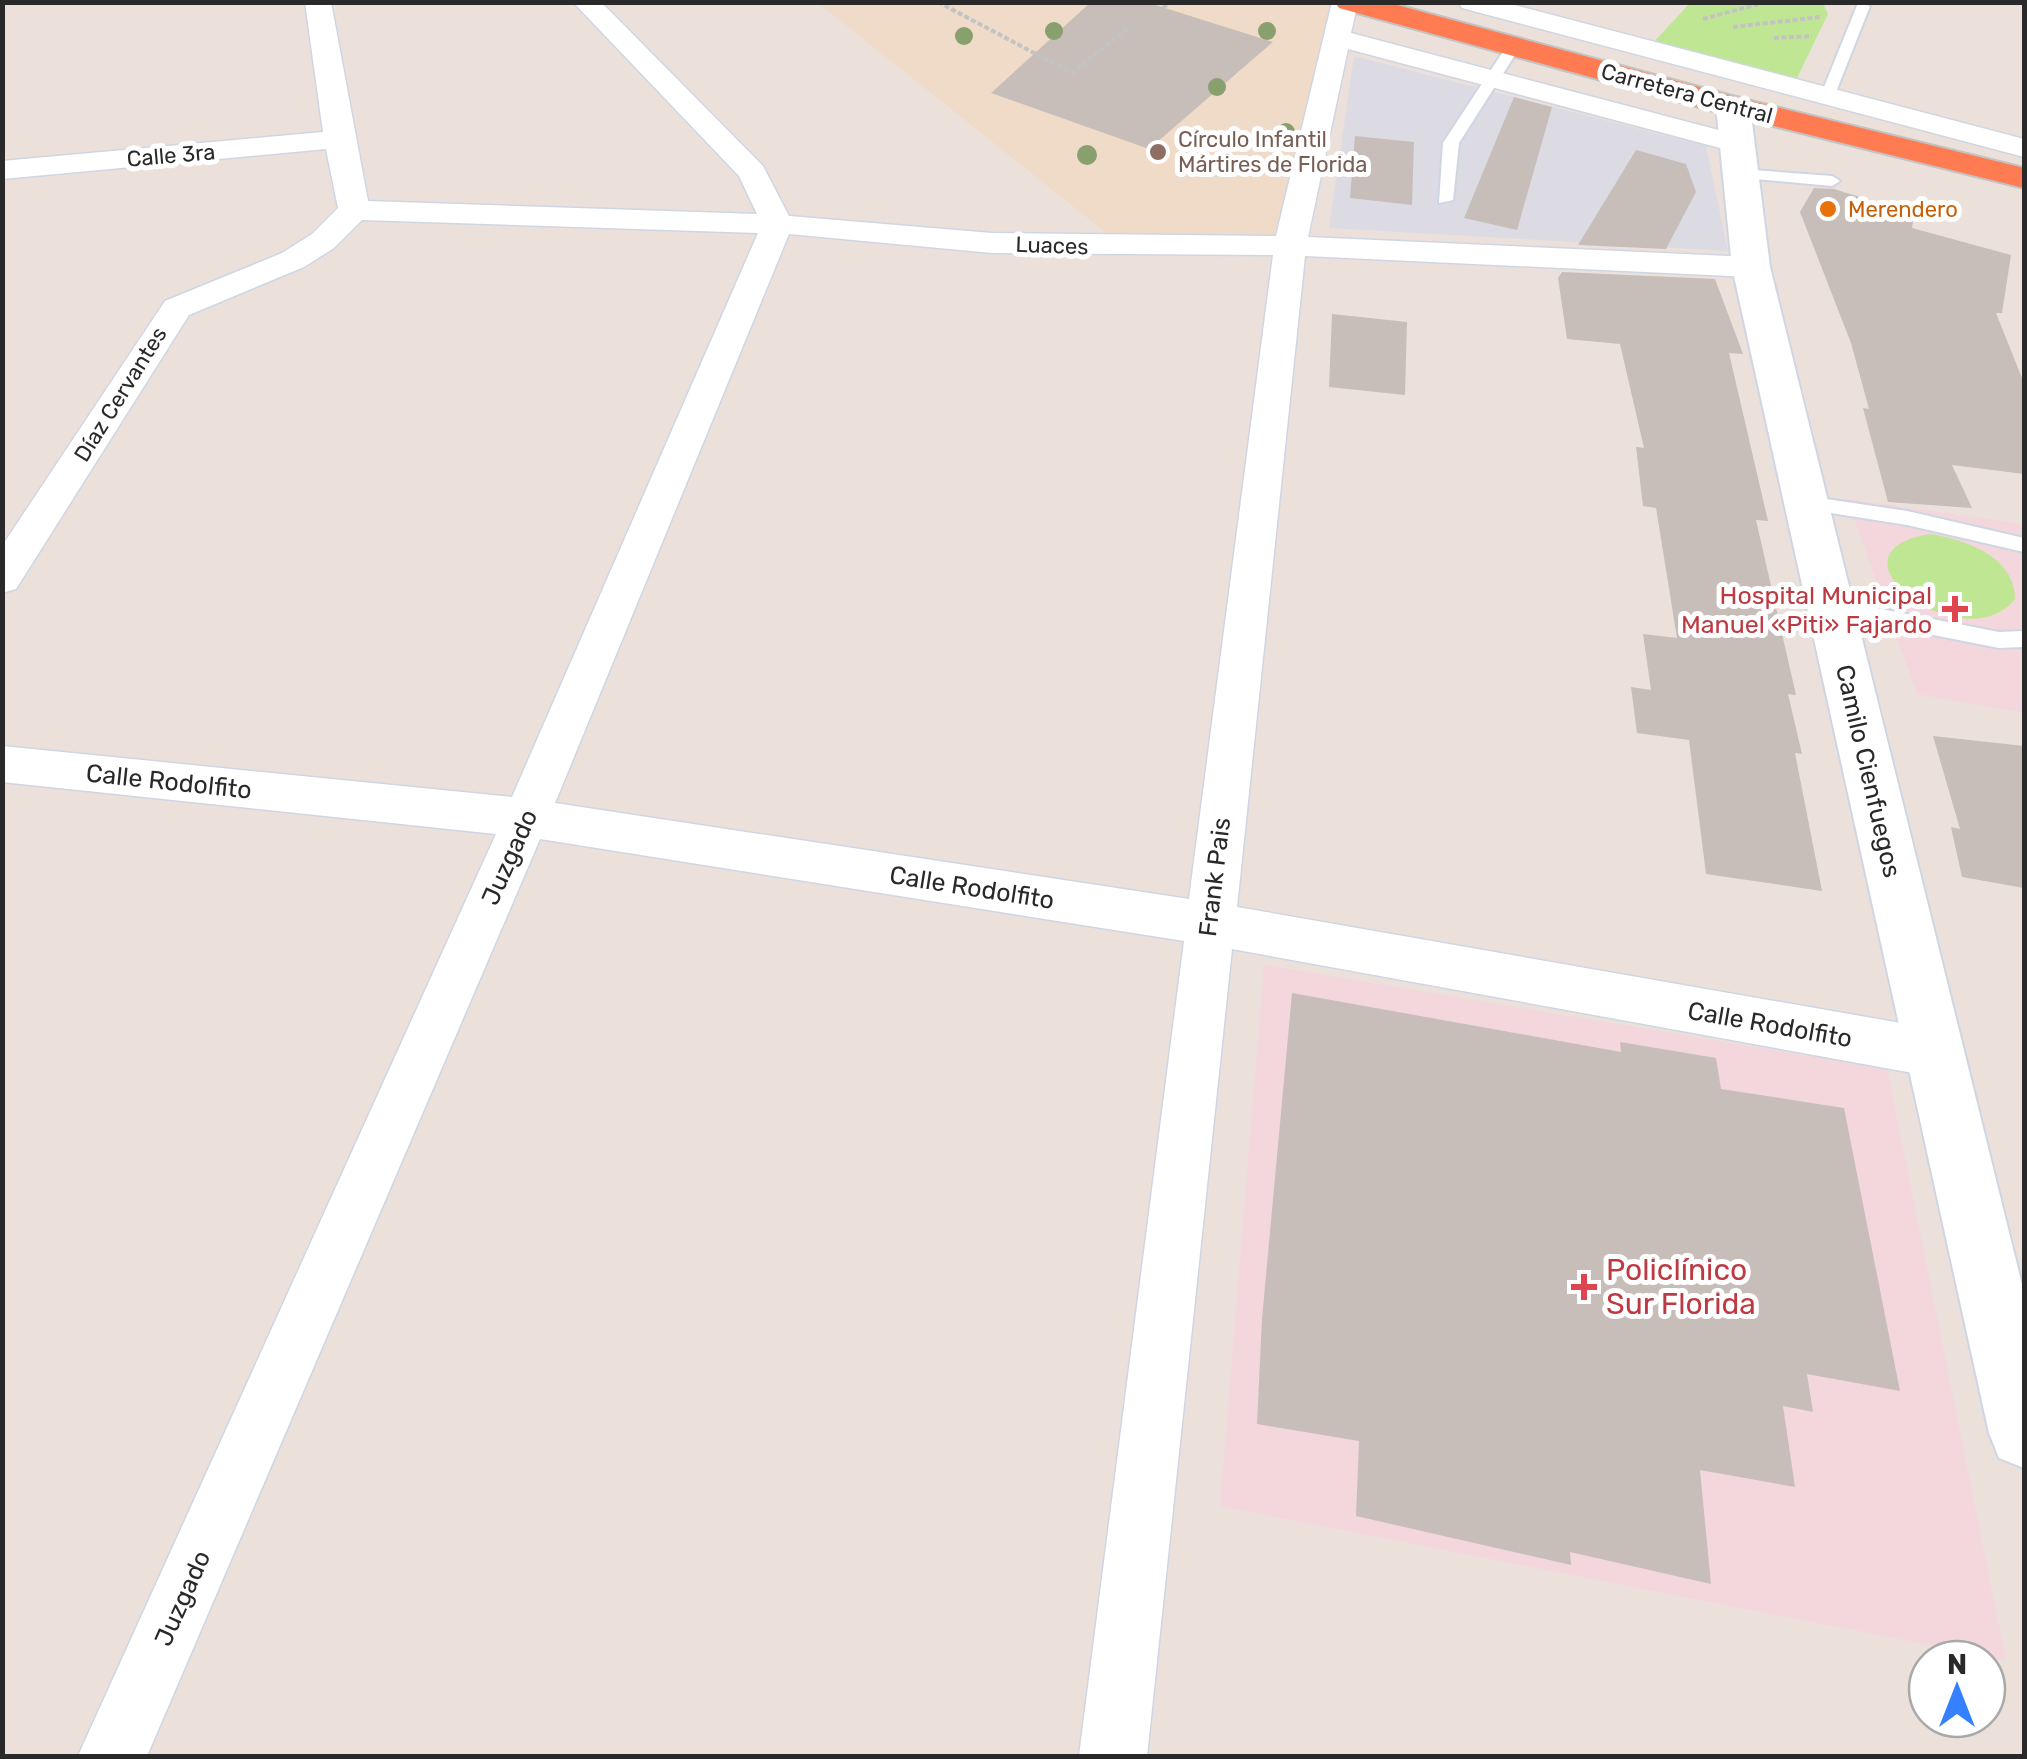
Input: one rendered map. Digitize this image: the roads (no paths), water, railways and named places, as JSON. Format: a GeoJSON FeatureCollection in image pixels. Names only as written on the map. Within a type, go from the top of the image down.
{"type":"FeatureCollection","features":[{"type":"Feature","properties":{"kind":"highway","name":"Carretera Central"},"geometry":{"type":"LineString","coordinates":[[1344,14],[1398,9],[1513,47],[1736,141],[2024,178]]}},
{"type":"Feature","properties":{"kind":"street"},"geometry":{"type":"LineString","coordinates":[[318,2],[354,210]]}},
{"type":"Feature","properties":{"kind":"street"},"geometry":{"type":"LineString","coordinates":[[586,2],[752,172],[778,224]]}},
{"type":"Feature","properties":{"kind":"street"},"geometry":{"type":"LineString","coordinates":[[1471,2],[1544,11],[1827,97],[2024,148]]}},
{"type":"Feature","properties":{"kind":"street"},"geometry":{"type":"LineString","coordinates":[[1344,14],[1490,78],[1736,141]]}},
{"type":"Feature","properties":{"kind":"street","name":"Frank Pais"},"geometry":{"type":"LineString","coordinates":[[1113,1756],[1290,246],[1344,14]]}},
{"type":"Feature","properties":{"kind":"street","name":"Calle 3ra"},"geometry":{"type":"LineString","coordinates":[[2,170],[339,140]]}},
{"type":"Feature","properties":{"kind":"street","name":"Camilo Cienfuegos"},"geometry":{"type":"LineString","coordinates":[[1736,141],[1751,266],[2024,1433]]}},
{"type":"Feature","properties":{"kind":"street","name":"Luaces"},"geometry":{"type":"LineString","coordinates":[[354,210],[778,224],[992,244],[1290,246],[1751,266]]}},
{"type":"Feature","properties":{"kind":"street","name":"Díaz Cervantes"},"geometry":{"type":"LineString","coordinates":[[2,579],[177,308],[293,260],[322,241],[354,210]]}},
{"type":"Feature","properties":{"kind":"street","name":"Juzgado"},"geometry":{"type":"LineString","coordinates":[[112,1756],[526,818],[778,224]]}},
{"type":"Feature","properties":{"kind":"street","name":"Calle Rodolfito"},"geometry":{"type":"LineString","coordinates":[[2,764],[526,818],[1208,923],[1935,1054]]}},
{"type":"Feature","properties":{"kind":"lane"},"geometry":{"type":"LineString","coordinates":[[1827,97],[1862,9]]}},
{"type":"Feature","properties":{"kind":"lane"},"geometry":{"type":"LineString","coordinates":[[1445,200],[1451,143],[1513,47]]}},
{"type":"Feature","properties":{"kind":"lane"},"geometry":{"type":"LineString","coordinates":[[1736,141],[1832,181]]}},
{"type":"Feature","properties":{"kind":"lane"},"geometry":{"type":"LineString","coordinates":[[1806,503],[1907,518],[2024,545]]}},
{"type":"Feature","properties":{"kind":"lane"},"geometry":{"type":"LineString","coordinates":[[1830,607],[1999,640],[2024,639]]}},
{"type":"Feature","properties":{"kind":"place","name":"Círculo Infantil Mártires de Florida"},"geometry":{"type":"Point","coordinates":[1158,152]}},
{"type":"Feature","properties":{"kind":"place","name":"Merendero"},"geometry":{"type":"Point","coordinates":[1828,209]}},
{"type":"Feature","properties":{"kind":"place","name":"Hospital Municipal Manuel «Piti» Fajardo"},"geometry":{"type":"Point","coordinates":[1955,609]}},
{"type":"Feature","properties":{"kind":"place","name":"Policlínico Sur Florida"},"geometry":{"type":"Point","coordinates":[1584,1287]}}]}
